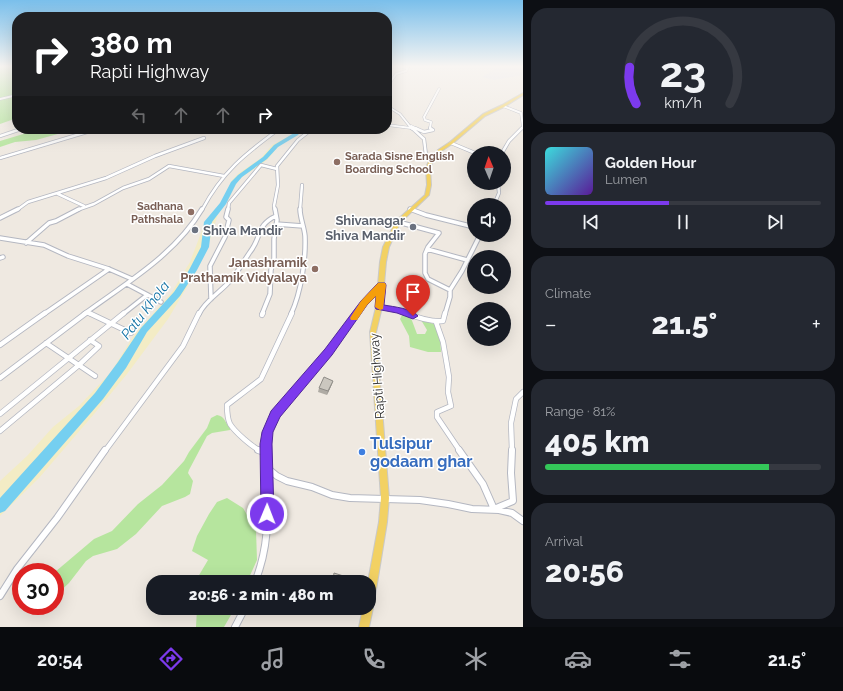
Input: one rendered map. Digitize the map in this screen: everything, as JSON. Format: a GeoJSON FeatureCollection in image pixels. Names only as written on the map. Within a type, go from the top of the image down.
{"type":"FeatureCollection","features":[{"type":"Feature","properties":{"kind":"main road"},"geometry":{"type":"LineString","coordinates":[[431,161],[439,151],[451,143],[484,115],[521,95]]}},
{"type":"Feature","properties":{"kind":"main road","name":"Rapti Highway"},"geometry":{"type":"LineString","coordinates":[[374,575],[383,522],[385,498],[373,332],[379,307],[384,254],[393,230],[398,222],[410,209],[427,195],[429,185],[428,168],[431,161]]}},
{"type":"Feature","properties":{"kind":"main road"},"geometry":{"type":"LineString","coordinates":[[364,627],[367,615]]}},
{"type":"Feature","properties":{"kind":"street"},"geometry":{"type":"LineString","coordinates":[[392,125],[411,127],[424,132],[433,130],[430,128],[431,122],[425,120],[424,117],[435,95]]}},
{"type":"Feature","properties":{"kind":"street"},"geometry":{"type":"LineString","coordinates":[[0,99],[12,97]]}},
{"type":"Feature","properties":{"kind":"street"},"geometry":{"type":"LineString","coordinates":[[503,106],[521,113],[523,128],[508,139],[504,146]]}},
{"type":"Feature","properties":{"kind":"street"},"geometry":{"type":"LineString","coordinates":[[392,109],[400,114],[425,141],[426,155],[431,161]]}},
{"type":"Feature","properties":{"kind":"street"},"geometry":{"type":"LineString","coordinates":[[0,136],[12,132]]}},
{"type":"Feature","properties":{"kind":"street"},"geometry":{"type":"LineString","coordinates":[[0,158],[80,134]]}},
{"type":"Feature","properties":{"kind":"street"},"geometry":{"type":"LineString","coordinates":[[0,378],[127,284],[176,244],[202,209],[204,202],[224,176],[273,134]]}},
{"type":"Feature","properties":{"kind":"street"},"geometry":{"type":"LineString","coordinates":[[262,316],[271,288],[271,270],[274,259],[276,216],[274,206],[278,185],[277,169],[281,160],[298,140],[306,134]]}},
{"type":"Feature","properties":{"kind":"street"},"geometry":{"type":"LineString","coordinates":[[0,218],[15,211],[28,202],[106,178],[155,156],[204,138]]}},
{"type":"Feature","properties":{"kind":"street"},"geometry":{"type":"LineString","coordinates":[[451,143],[467,150]]}},
{"type":"Feature","properties":{"kind":"street"},"geometry":{"type":"LineString","coordinates":[[211,299],[210,266],[228,229],[229,220],[226,217],[229,203],[261,165],[277,169]]}},
{"type":"Feature","properties":{"kind":"street"},"geometry":{"type":"LineString","coordinates":[[26,243],[49,223],[56,221],[84,206],[94,204],[123,188],[149,179],[169,166],[224,176]]}},
{"type":"Feature","properties":{"kind":"street"},"geometry":{"type":"LineString","coordinates":[[265,452],[254,448],[230,424],[227,414],[227,405],[261,379],[296,304],[304,262],[305,234],[300,216],[302,185]]}},
{"type":"Feature","properties":{"kind":"street"},"geometry":{"type":"LineString","coordinates":[[58,194],[84,206]]}},
{"type":"Feature","properties":{"kind":"street"},"geometry":{"type":"LineString","coordinates":[[410,209],[467,225]]}},
{"type":"Feature","properties":{"kind":"street"},"geometry":{"type":"LineString","coordinates":[[0,596],[21,564],[57,518],[107,447],[183,346],[202,308],[229,282],[255,246],[263,224],[267,220],[276,216]]}},
{"type":"Feature","properties":{"kind":"street"},"geometry":{"type":"LineString","coordinates":[[398,222],[439,233],[427,249],[424,258],[425,273],[428,279],[450,290]]}},
{"type":"Feature","properties":{"kind":"street"},"geometry":{"type":"LineString","coordinates":[[276,224],[303,226]]}},
{"type":"Feature","properties":{"kind":"street"},"geometry":{"type":"LineString","coordinates":[[0,238],[44,245],[68,256],[109,269],[132,279]]}},
{"type":"Feature","properties":{"kind":"street"},"geometry":{"type":"LineString","coordinates":[[379,307],[399,310],[422,319],[436,322],[443,321],[450,297],[450,290],[467,260],[427,249]]}},
{"type":"Feature","properties":{"kind":"street"},"geometry":{"type":"LineString","coordinates":[[0,345],[109,269]]}},
{"type":"Feature","properties":{"kind":"street"},"geometry":{"type":"LineString","coordinates":[[127,284],[161,302]]}},
{"type":"Feature","properties":{"kind":"street"},"geometry":{"type":"LineString","coordinates":[[258,575],[264,558],[266,541],[268,491],[265,452],[267,432],[275,414],[328,352],[364,303],[382,285]]}},
{"type":"Feature","properties":{"kind":"street"},"geometry":{"type":"LineString","coordinates":[[0,414],[147,295]]}},
{"type":"Feature","properties":{"kind":"street"},"geometry":{"type":"LineString","coordinates":[[88,312],[131,332]]}},
{"type":"Feature","properties":{"kind":"street"},"geometry":{"type":"LineString","coordinates":[[436,322],[442,336],[449,377],[448,392],[451,401],[451,406],[437,412],[437,417],[490,493],[494,509]]}},
{"type":"Feature","properties":{"kind":"street"},"geometry":{"type":"LineString","coordinates":[[0,431],[79,365],[99,346],[90,340]]}},
{"type":"Feature","properties":{"kind":"street"},"geometry":{"type":"LineString","coordinates":[[46,343],[95,376]]}},
{"type":"Feature","properties":{"kind":"street"},"geometry":{"type":"LineString","coordinates":[[494,509],[513,501],[511,473],[513,440],[511,423],[516,400],[523,392]]}},
{"type":"Feature","properties":{"kind":"street"},"geometry":{"type":"LineString","coordinates":[[266,467],[274,475],[286,482],[314,488],[332,495],[373,500],[385,498],[444,503],[472,509],[509,511],[523,521]]}},
{"type":"Feature","properties":{"kind":"street"},"geometry":{"type":"LineString","coordinates":[[236,627],[242,615]]}},
{"type":"Feature","properties":{"kind":"green space"},"geometry":{"type":"Polygon","coordinates":[[[0,95],[12,95],[12,120],[0,124],[0,95]]]}},
{"type":"Feature","properties":{"kind":"green space"},"geometry":{"type":"Polygon","coordinates":[[[23,134],[58,134],[36,140],[15,142],[0,147],[0,141],[23,134]]]}},
{"type":"Feature","properties":{"kind":"green space"},"geometry":{"type":"Polygon","coordinates":[[[402,315],[411,318],[417,334],[425,334],[427,330],[421,320],[434,324],[440,338],[441,352],[428,352],[410,347],[409,336],[400,319],[402,315]]]}},
{"type":"Feature","properties":{"kind":"green space"},"geometry":{"type":"Polygon","coordinates":[[[217,415],[220,416],[223,418],[230,430],[212,433],[207,436],[188,473],[193,481],[190,494],[162,506],[136,534],[117,549],[93,556],[86,561],[64,588],[64,564],[94,539],[112,531],[138,504],[162,485],[184,461],[207,428],[211,418],[217,415]]]}},
{"type":"Feature","properties":{"kind":"green space"},"geometry":{"type":"Polygon","coordinates":[[[227,498],[243,508],[256,530],[257,560],[250,575],[199,575],[208,560],[192,551],[197,536],[217,502],[227,498]]]}},
{"type":"Feature","properties":{"kind":"green space"},"geometry":{"type":"Polygon","coordinates":[[[197,615],[231,615],[224,627],[196,627],[197,615]]]}},
{"type":"Feature","properties":{"kind":"sand"},"geometry":{"type":"Polygon","coordinates":[[[293,134],[296,134],[278,147],[267,160],[238,180],[228,200],[218,214],[208,246],[196,272],[168,319],[127,374],[94,414],[39,478],[0,516],[0,481],[27,456],[53,427],[79,406],[111,372],[134,335],[172,292],[190,262],[204,225],[222,202],[232,180],[239,173],[261,158],[272,145],[293,134]]]}},
{"type":"Feature","properties":{"kind":"building"},"geometry":{"type":"Polygon","coordinates":[[[324,377],[333,381],[328,391],[319,388],[324,377]]]}},
{"type":"Feature","properties":{"kind":"waterway","name":"Patu Khola"},"geometry":{"type":"LineString","coordinates":[[0,507],[99,396],[122,365],[144,330],[177,294],[193,270],[205,247],[208,222],[223,204],[233,183],[240,176],[265,158],[276,146],[296,134]]}},
{"type":"Feature","properties":{"kind":"slow traffic"},"geometry":{"type":"LineString","coordinates":[[354,318],[364,303],[382,285],[380,307]]}},
{"type":"Feature","properties":{"kind":"place","name":"Sarada Sisne English Boarding School"},"geometry":{"type":"Point","coordinates":[337,162]}},
{"type":"Feature","properties":{"kind":"place","name":"Sadhana Pathshala"},"geometry":{"type":"Point","coordinates":[191,212]}},
{"type":"Feature","properties":{"kind":"place","name":"Shivanagar Shiva Mandir"},"geometry":{"type":"Point","coordinates":[413,227]}},
{"type":"Feature","properties":{"kind":"place","name":"Shiva Mandir"},"geometry":{"type":"Point","coordinates":[195,230]}},
{"type":"Feature","properties":{"kind":"place","name":"Janashramik Prathamik Vidyalaya"},"geometry":{"type":"Point","coordinates":[315,269]}},
{"type":"Feature","properties":{"kind":"place","name":"Tulsipur godaam ghar"},"geometry":{"type":"Point","coordinates":[362,452]}},
{"type":"Feature","properties":{"kind":"route"},"geometry":{"type":"LineString","coordinates":[[267,514],[268,491],[265,452],[267,432],[275,414],[328,352],[353,320],[364,303],[382,285],[379,307],[399,310],[413,316]]}}]}
